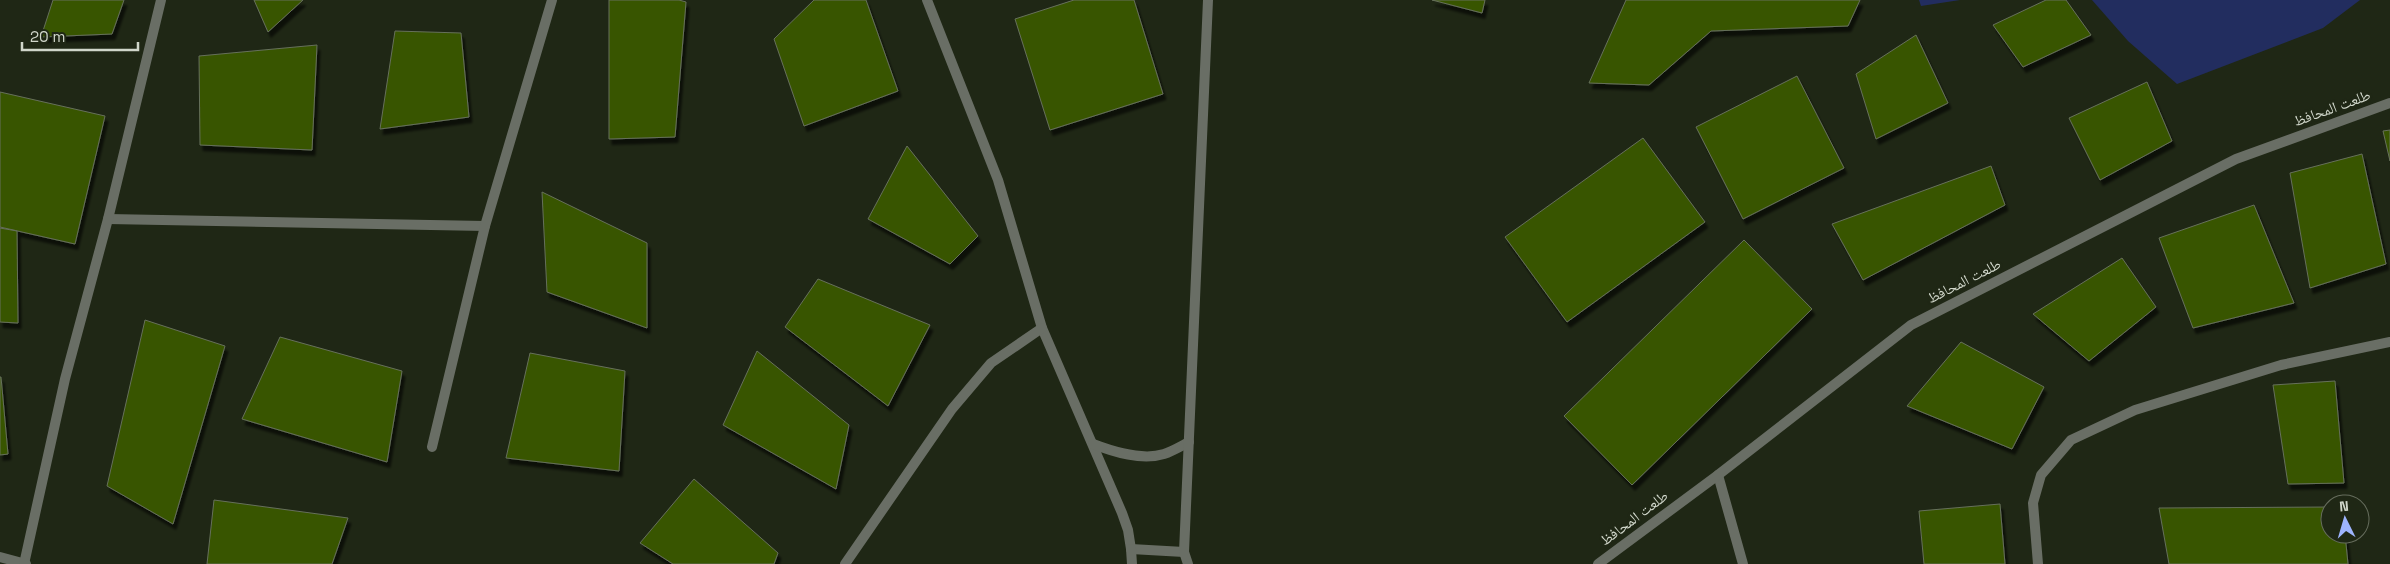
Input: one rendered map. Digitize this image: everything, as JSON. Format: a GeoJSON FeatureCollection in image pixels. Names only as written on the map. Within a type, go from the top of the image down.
{"type":"FeatureCollection","features":[{"type":"Feature","properties":{"kind":"street"},"geometry":{"type":"LineString","coordinates":[[0,557],[25,564],[65,379],[108,219],[161,0]]}},
{"type":"Feature","properties":{"kind":"street"},"geometry":{"type":"LineString","coordinates":[[432,447],[485,226],[552,0]]}},
{"type":"Feature","properties":{"kind":"street"},"geometry":{"type":"LineString","coordinates":[[926,0],[998,180],[1042,328],[1122,512],[1128,530],[1132,564]]}},
{"type":"Feature","properties":{"kind":"street"},"geometry":{"type":"LineString","coordinates":[[1188,564],[1184,552],[1208,0]]}},
{"type":"Feature","properties":{"kind":"street","name":"طلعت المحافظ"},"geometry":{"type":"LineString","coordinates":[[1598,564],[1718,475],[1911,325],[2236,159],[2390,103]]}},
{"type":"Feature","properties":{"kind":"street"},"geometry":{"type":"LineString","coordinates":[[108,219],[485,226]]}},
{"type":"Feature","properties":{"kind":"street"},"geometry":{"type":"LineString","coordinates":[[845,564],[952,408],[991,363],[1042,328]]}},
{"type":"Feature","properties":{"kind":"street"},"geometry":{"type":"LineString","coordinates":[[2038,564],[2033,503],[2041,475],[2071,440],[2135,410],[2163,401],[2281,365],[2390,342]]}},
{"type":"Feature","properties":{"kind":"street"},"geometry":{"type":"LineString","coordinates":[[1093,444],[1113,451],[1147,456],[1163,455],[1190,442]]}},
{"type":"Feature","properties":{"kind":"street"},"geometry":{"type":"LineString","coordinates":[[1718,475],[1743,564]]}},
{"type":"Feature","properties":{"kind":"street"},"geometry":{"type":"LineString","coordinates":[[1131,549],[1184,552]]}},
{"type":"Feature","properties":{"kind":"shaded area"},"geometry":{"type":"Polygon","coordinates":[[[1919,0],[1960,0],[1921,6],[1919,0]]]}},
{"type":"Feature","properties":{"kind":"shaded area"},"geometry":{"type":"Polygon","coordinates":[[[2092,0],[2360,0],[2323,28],[2177,84],[2128,41],[2092,0]]]}},
{"type":"Feature","properties":{"kind":"building"},"geometry":{"type":"Polygon","coordinates":[[[53,0],[124,0],[112,34],[41,37],[53,0]]]}},
{"type":"Feature","properties":{"kind":"building"},"geometry":{"type":"Polygon","coordinates":[[[254,0],[303,0],[268,32],[254,0]]]}},
{"type":"Feature","properties":{"kind":"building"},"geometry":{"type":"Polygon","coordinates":[[[609,0],[679,0],[686,2],[675,137],[609,139],[609,0]]]}},
{"type":"Feature","properties":{"kind":"building"},"geometry":{"type":"Polygon","coordinates":[[[814,0],[866,0],[898,91],[804,126],[774,39],[814,0]]]}},
{"type":"Feature","properties":{"kind":"building"},"geometry":{"type":"Polygon","coordinates":[[[1074,0],[1134,0],[1163,94],[1050,130],[1015,19],[1074,0]]]}},
{"type":"Feature","properties":{"kind":"building"},"geometry":{"type":"Polygon","coordinates":[[[1432,0],[1485,0],[1482,13],[1432,0]]]}},
{"type":"Feature","properties":{"kind":"building"},"geometry":{"type":"Polygon","coordinates":[[[1626,0],[1860,0],[1848,26],[1711,31],[1649,85],[1589,83],[1626,0]]]}},
{"type":"Feature","properties":{"kind":"building"},"geometry":{"type":"Polygon","coordinates":[[[2046,0],[2066,0],[2091,35],[2023,67],[1993,25],[2046,0]]]}},
{"type":"Feature","properties":{"kind":"building"},"geometry":{"type":"Polygon","coordinates":[[[395,31],[461,33],[469,117],[380,129],[395,31]]]}},
{"type":"Feature","properties":{"kind":"building"},"geometry":{"type":"Polygon","coordinates":[[[1916,35],[1948,103],[1876,139],[1856,74],[1916,35]]]}},
{"type":"Feature","properties":{"kind":"building"},"geometry":{"type":"Polygon","coordinates":[[[317,45],[312,150],[200,145],[199,56],[317,45]]]}},
{"type":"Feature","properties":{"kind":"building"},"geometry":{"type":"Polygon","coordinates":[[[1797,76],[1844,168],[1743,219],[1696,127],[1797,76]]]}},
{"type":"Feature","properties":{"kind":"building"},"geometry":{"type":"Polygon","coordinates":[[[2147,82],[2172,141],[2100,180],[2069,118],[2147,82]]]}},
{"type":"Feature","properties":{"kind":"building"},"geometry":{"type":"Polygon","coordinates":[[[0,92],[105,116],[75,244],[0,227],[0,92]]]}},
{"type":"Feature","properties":{"kind":"building"},"geometry":{"type":"Polygon","coordinates":[[[2390,130],[2390,161],[2383,131],[2390,130]]]}},
{"type":"Feature","properties":{"kind":"building"},"geometry":{"type":"Polygon","coordinates":[[[1643,138],[1705,222],[1567,322],[1505,237],[1643,138]]]}},
{"type":"Feature","properties":{"kind":"building"},"geometry":{"type":"Polygon","coordinates":[[[907,146],[978,236],[950,264],[868,219],[907,146]]]}},
{"type":"Feature","properties":{"kind":"building"},"geometry":{"type":"Polygon","coordinates":[[[2362,154],[2386,264],[2310,288],[2290,173],[2362,154]]]}},
{"type":"Feature","properties":{"kind":"building"},"geometry":{"type":"Polygon","coordinates":[[[1991,166],[2005,205],[1863,280],[1832,224],[1991,166]]]}},
{"type":"Feature","properties":{"kind":"building"},"geometry":{"type":"Polygon","coordinates":[[[542,192],[647,243],[647,328],[547,292],[542,192]]]}},
{"type":"Feature","properties":{"kind":"building"},"geometry":{"type":"Polygon","coordinates":[[[2254,205],[2294,303],[2193,328],[2159,238],[2254,205]]]}},
{"type":"Feature","properties":{"kind":"building"},"geometry":{"type":"Polygon","coordinates":[[[0,228],[17,231],[18,323],[0,322],[0,228]]]}},
{"type":"Feature","properties":{"kind":"building"},"geometry":{"type":"Polygon","coordinates":[[[1744,240],[1812,309],[1632,485],[1564,416],[1744,240]]]}},
{"type":"Feature","properties":{"kind":"building"},"geometry":{"type":"Polygon","coordinates":[[[2122,258],[2156,307],[2089,361],[2033,314],[2122,258]]]}},
{"type":"Feature","properties":{"kind":"building"},"geometry":{"type":"Polygon","coordinates":[[[818,279],[930,325],[888,406],[785,327],[818,279]]]}},
{"type":"Feature","properties":{"kind":"building"},"geometry":{"type":"Polygon","coordinates":[[[145,320],[225,346],[173,524],[107,486],[145,320]]]}},
{"type":"Feature","properties":{"kind":"building"},"geometry":{"type":"Polygon","coordinates":[[[280,337],[402,371],[387,462],[242,419],[280,337]]]}},
{"type":"Feature","properties":{"kind":"building"},"geometry":{"type":"Polygon","coordinates":[[[1961,342],[2044,387],[2012,449],[1907,406],[1961,342]]]}},
{"type":"Feature","properties":{"kind":"building"},"geometry":{"type":"Polygon","coordinates":[[[757,351],[849,425],[836,489],[723,425],[757,351]]]}},
{"type":"Feature","properties":{"kind":"building"},"geometry":{"type":"Polygon","coordinates":[[[530,353],[625,371],[619,471],[506,458],[530,353]]]}},
{"type":"Feature","properties":{"kind":"building"},"geometry":{"type":"Polygon","coordinates":[[[0,377],[8,454],[0,455],[0,377]]]}},
{"type":"Feature","properties":{"kind":"building"},"geometry":{"type":"Polygon","coordinates":[[[2335,381],[2344,483],[2288,484],[2273,385],[2335,381]]]}},
{"type":"Feature","properties":{"kind":"building"},"geometry":{"type":"Polygon","coordinates":[[[694,479],[778,553],[774,564],[673,564],[640,543],[694,479]]]}},
{"type":"Feature","properties":{"kind":"building"},"geometry":{"type":"Polygon","coordinates":[[[214,500],[348,518],[332,564],[207,564],[214,500]]]}},
{"type":"Feature","properties":{"kind":"building"},"geometry":{"type":"Polygon","coordinates":[[[2000,504],[2005,564],[1924,564],[1919,511],[2000,504]]]}},
{"type":"Feature","properties":{"kind":"building"},"geometry":{"type":"Polygon","coordinates":[[[2320,507],[2320,544],[2346,544],[2348,564],[2169,564],[2159,508],[2320,507]]]}}]}
